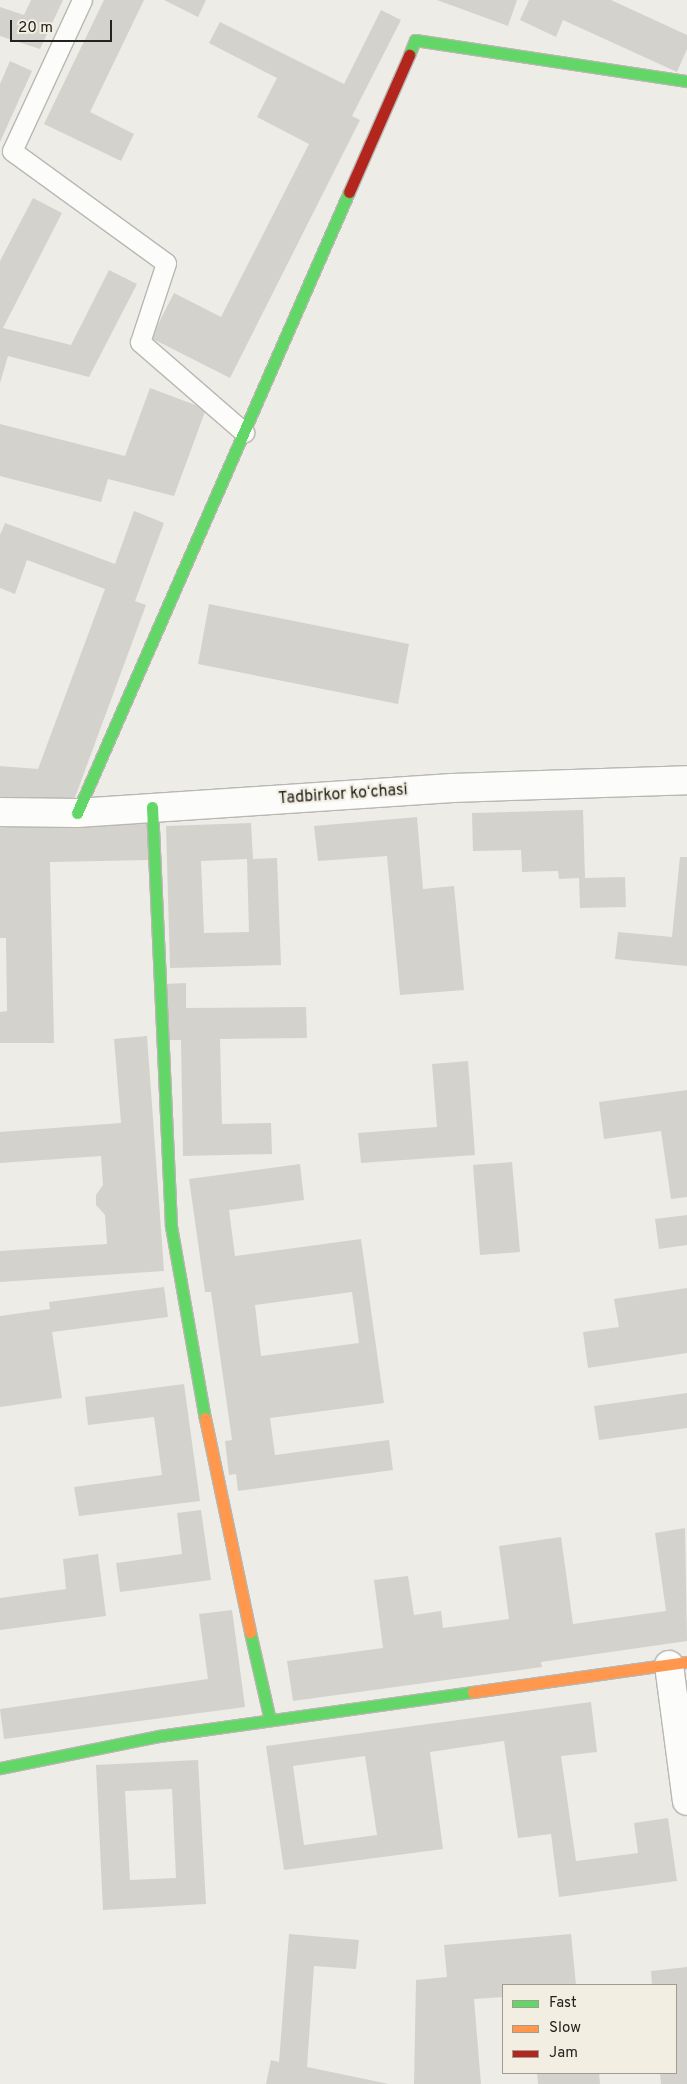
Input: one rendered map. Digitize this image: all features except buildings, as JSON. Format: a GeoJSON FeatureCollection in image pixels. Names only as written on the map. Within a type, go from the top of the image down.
{"type":"FeatureCollection","features":[{"type":"Feature","properties":{"kind":"street"},"geometry":{"type":"LineString","coordinates":[[77,813],[415,40],[687,80]]}},
{"type":"Feature","properties":{"kind":"street","name":"Tadbirkor koʻchasi"},"geometry":{"type":"LineString","coordinates":[[0,812],[77,813],[452,788],[687,780]]}},
{"type":"Feature","properties":{"kind":"street"},"geometry":{"type":"LineString","coordinates":[[152,807],[170,1226],[222,1512],[270,1720]]}},
{"type":"Feature","properties":{"kind":"street"},"geometry":{"type":"LineString","coordinates":[[0,1768],[158,1736],[678,1663],[687,1801]]}},
{"type":"Feature","properties":{"kind":"lane"},"geometry":{"type":"LineString","coordinates":[[82,0],[12,151],[166,263],[140,342],[244,432]]}},
{"type":"Feature","properties":{"kind":"traffic: fast"},"geometry":{"type":"LineString","coordinates":[[409,55],[415,40],[687,81]]}},
{"type":"Feature","properties":{"kind":"traffic: fast"},"geometry":{"type":"LineString","coordinates":[[77,813],[349,192]]}},
{"type":"Feature","properties":{"kind":"traffic: fast"},"geometry":{"type":"LineString","coordinates":[[152,807],[171,1226],[205,1418]]}},
{"type":"Feature","properties":{"kind":"traffic: fast"},"geometry":{"type":"LineString","coordinates":[[250,1632],[270,1720]]}},
{"type":"Feature","properties":{"kind":"traffic: fast"},"geometry":{"type":"LineString","coordinates":[[0,1768],[159,1736],[473,1692]]}},
{"type":"Feature","properties":{"kind":"traffic: slow"},"geometry":{"type":"LineString","coordinates":[[205,1418],[250,1632]]}},
{"type":"Feature","properties":{"kind":"traffic: slow"},"geometry":{"type":"LineString","coordinates":[[473,1692],[687,1662]]}},
{"type":"Feature","properties":{"kind":"traffic: jam"},"geometry":{"type":"LineString","coordinates":[[349,192],[409,55]]}}]}
